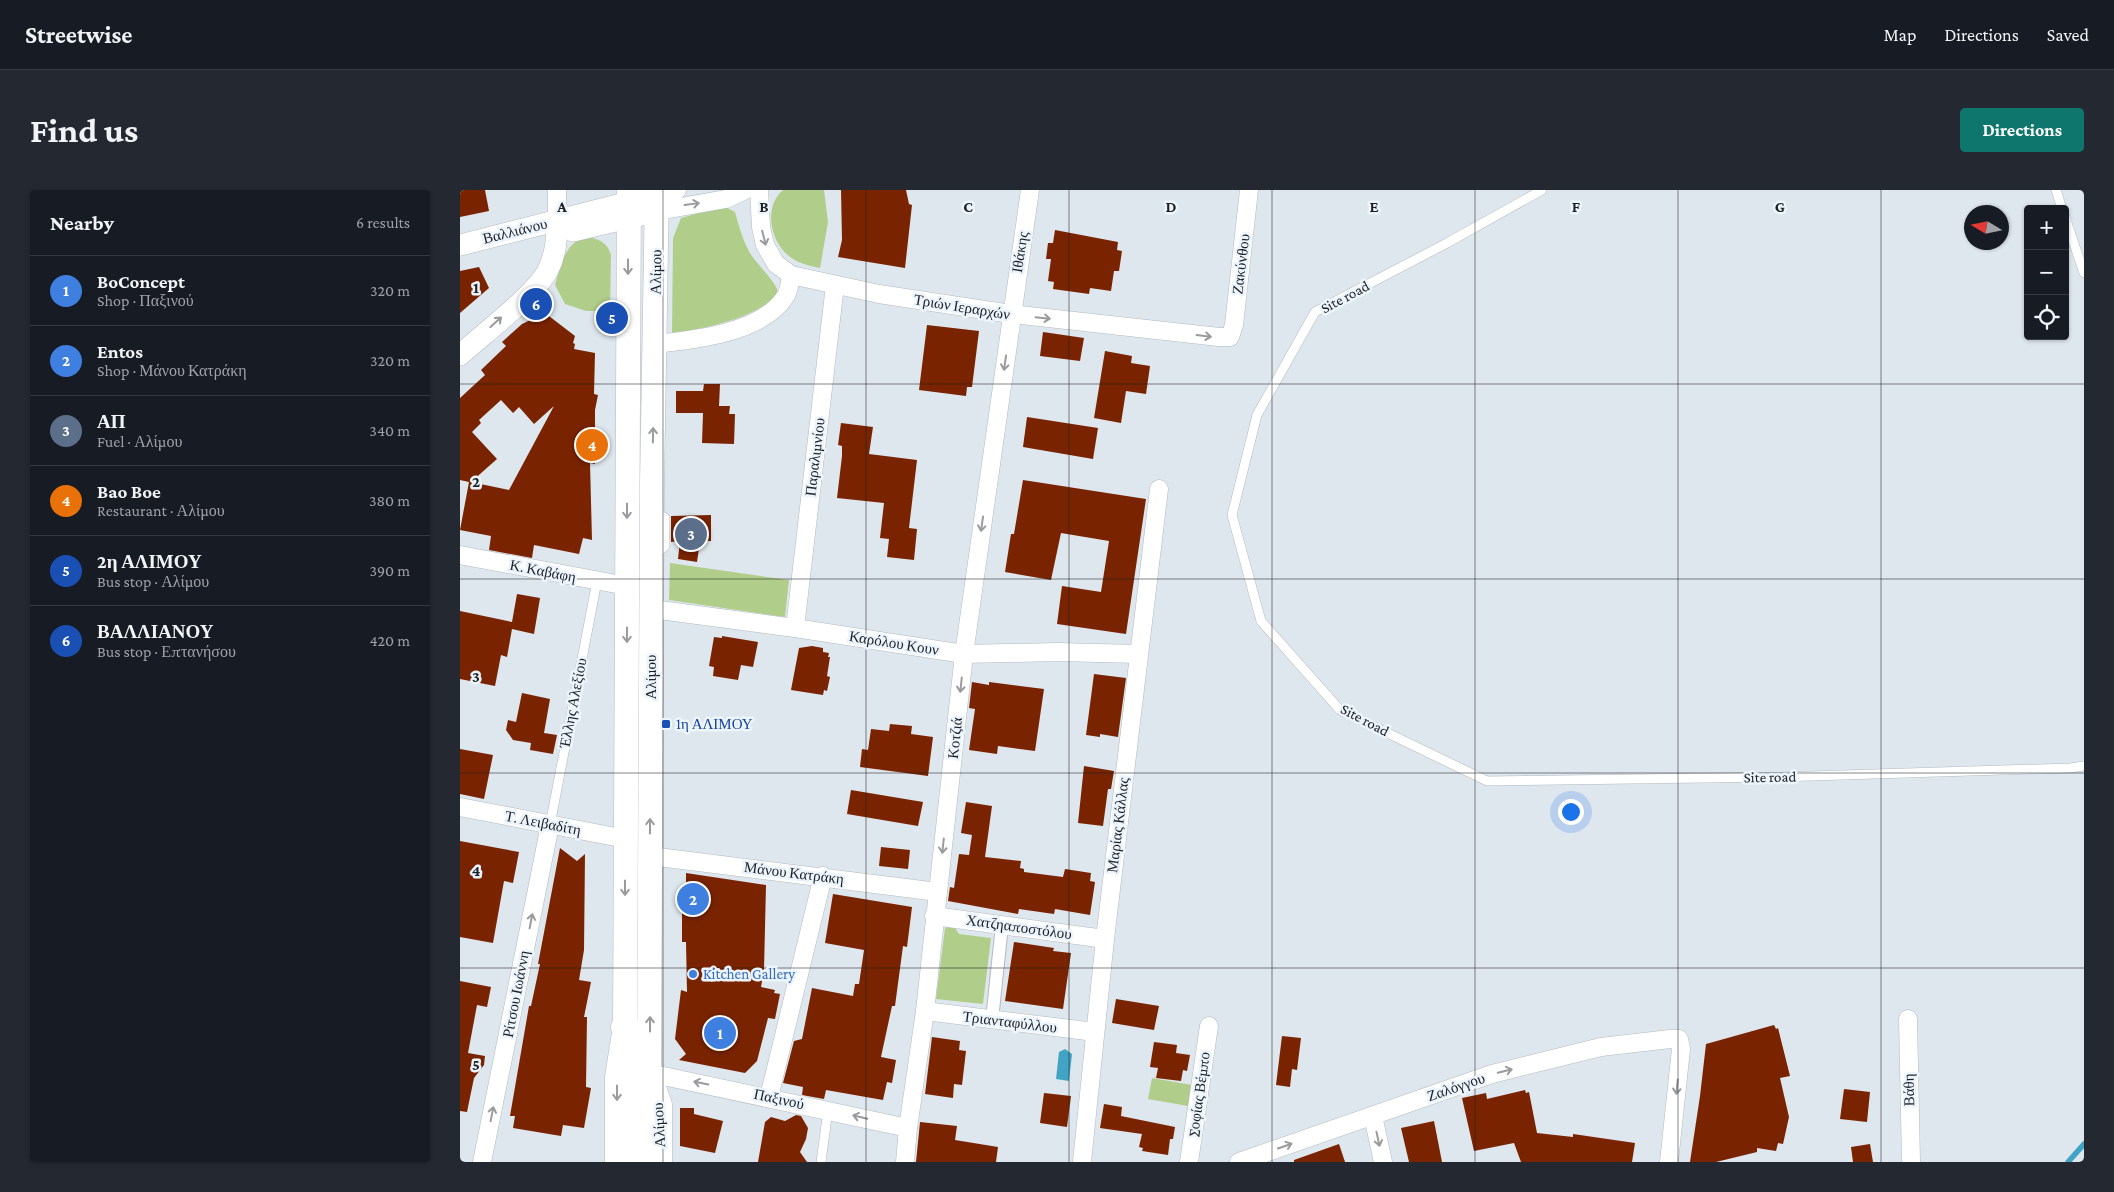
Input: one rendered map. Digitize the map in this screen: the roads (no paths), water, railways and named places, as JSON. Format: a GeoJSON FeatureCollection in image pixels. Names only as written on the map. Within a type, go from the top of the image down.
{"type":"FeatureCollection","features":[{"type":"Feature","properties":{"kind":"highway"},"geometry":{"type":"LineString","coordinates":[[625,1027],[635,1075],[636,1162]]}},
{"type":"Feature","properties":{"kind":"highway"},"geometry":{"type":"LineString","coordinates":[[648,1162],[649,1072]]}},
{"type":"Feature","properties":{"kind":"main road","name":"Αλίμου"},"geometry":{"type":"LineString","coordinates":[[660,1162],[660,1105],[649,1072],[652,511],[655,344],[662,196]]}},
{"type":"Feature","properties":{"kind":"main road","name":"Αλίμου"},"geometry":{"type":"LineString","coordinates":[[617,1162],[617,1077],[625,1027],[628,203]]}},
{"type":"Feature","properties":{"kind":"street"},"geometry":{"type":"LineString","coordinates":[[460,355],[536,286],[548,271],[556,245],[556,190]]}},
{"type":"Feature","properties":{"kind":"street"},"geometry":{"type":"LineString","coordinates":[[662,196],[726,198],[745,190]]}},
{"type":"Feature","properties":{"kind":"street"},"geometry":{"type":"LineString","coordinates":[[655,344],[713,336],[743,326],[763,317],[776,308],[786,296],[791,276],[776,264],[765,245],[761,227],[759,190]]}},
{"type":"Feature","properties":{"kind":"street","name":"Ιθάκης"},"geometry":{"type":"LineString","coordinates":[[1011,314],[1030,190]]}},
{"type":"Feature","properties":{"kind":"street","name":"Ζακύνθου"},"geometry":{"type":"LineString","coordinates":[[1230,337],[1234,325],[1249,190]]}},
{"type":"Feature","properties":{"kind":"street","name":"Βαλλιάνου"},"geometry":{"type":"LineString","coordinates":[[460,245],[662,196]]}},
{"type":"Feature","properties":{"kind":"street","name":"Βαλλιάνου"},"geometry":{"type":"LineString","coordinates":[[556,245],[564,236],[628,203]]}},
{"type":"Feature","properties":{"kind":"street","name":"Τριών Ιεραρχών"},"geometry":{"type":"LineString","coordinates":[[791,276],[1011,314],[1219,338],[1230,337]]}},
{"type":"Feature","properties":{"kind":"street","name":"Παραλιμνίου"},"geometry":{"type":"LineString","coordinates":[[795,628],[835,285]]}},
{"type":"Feature","properties":{"kind":"street","name":"Κοτζιά"},"geometry":{"type":"LineString","coordinates":[[905,1162],[925,1011],[964,654],[1011,314]]}},
{"type":"Feature","properties":{"kind":"street","name":"Μαρίας Κάλλας"},"geometry":{"type":"LineString","coordinates":[[1082,1162],[1104,939],[1158,489]]}},
{"type":"Feature","properties":{"kind":"street","name":"Κ. Καβάφη"},"geometry":{"type":"LineString","coordinates":[[460,555],[627,586]]}},
{"type":"Feature","properties":{"kind":"street","name":"Καρόλου Κουν"},"geometry":{"type":"LineString","coordinates":[[652,609],[795,628],[964,654],[1058,652],[1138,654]]}},
{"type":"Feature","properties":{"kind":"street","name":"Τ. Λειβαδίτη"},"geometry":{"type":"LineString","coordinates":[[460,807],[626,839]]}},
{"type":"Feature","properties":{"kind":"street","name":"Ρίτσου Ιωάννη"},"geometry":{"type":"LineString","coordinates":[[482,1162],[550,825]]}},
{"type":"Feature","properties":{"kind":"street","name":"Μάνου Κατράκη"},"geometry":{"type":"LineString","coordinates":[[650,856],[823,876],[938,892]]}},
{"type":"Feature","properties":{"kind":"street"},"geometry":{"type":"LineString","coordinates":[[769,1097],[823,876]]}},
{"type":"Feature","properties":{"kind":"street","name":"Χατζηαποστόλου"},"geometry":{"type":"LineString","coordinates":[[934,916],[1104,939]]}},
{"type":"Feature","properties":{"kind":"street"},"geometry":{"type":"LineString","coordinates":[[992,1020],[1002,925]]}},
{"type":"Feature","properties":{"kind":"street","name":"Τριανταφύλλου"},"geometry":{"type":"LineString","coordinates":[[925,1011],[1095,1032]]}},
{"type":"Feature","properties":{"kind":"street","name":"Βάθη"},"geometry":{"type":"LineString","coordinates":[[1908,1019],[1911,1162]]}},
{"type":"Feature","properties":{"kind":"street","name":"Σοφίας Βέμπο"},"geometry":{"type":"LineString","coordinates":[[1189,1162],[1209,1026]]}},
{"type":"Feature","properties":{"kind":"street","name":"Ζαλόγγου"},"geometry":{"type":"LineString","coordinates":[[1239,1162],[1492,1074],[1601,1047],[1642,1041],[1679,1039],[1682,1049],[1669,1162]]}},
{"type":"Feature","properties":{"kind":"street","name":"Παξινού"},"geometry":{"type":"LineString","coordinates":[[649,1072],[908,1128]]}},
{"type":"Feature","properties":{"kind":"street"},"geometry":{"type":"LineString","coordinates":[[1373,1116],[1383,1162]]}},
{"type":"Feature","properties":{"kind":"lane","name":"Site road"},"geometry":{"type":"LineString","coordinates":[[1542,190],[1447,243],[1315,312],[1257,415],[1232,515],[1261,621],[1340,710],[1487,781],[1779,777],[2084,766]]}},
{"type":"Feature","properties":{"kind":"lane"},"geometry":{"type":"LineString","coordinates":[[2056,190],[2061,205]]}},
{"type":"Feature","properties":{"kind":"lane"},"geometry":{"type":"LineString","coordinates":[[2069,229],[2084,273]]}},
{"type":"Feature","properties":{"kind":"lane","name":"Έλλης Αλεξίου"},"geometry":{"type":"LineString","coordinates":[[550,825],[597,581]]}},
{"type":"Feature","properties":{"kind":"lane"},"geometry":{"type":"LineString","coordinates":[[821,1162],[828,1110]]}},
{"type":"Feature","properties":{"kind":"water"},"geometry":{"type":"Polygon","coordinates":[[[1065,1049],[1072,1054],[1069,1081],[1056,1079],[1059,1052],[1065,1049]]]}},
{"type":"Feature","properties":{"kind":"waterway"},"geometry":{"type":"LineString","coordinates":[[2068,1162],[2084,1144]]}},
{"type":"Feature","properties":{"kind":"place","name":"ΒΑΛΛΙΑΝΟΥ"},"geometry":{"type":"Point","coordinates":[536,304]}},
{"type":"Feature","properties":{"kind":"place","name":"2η ΑΛΙΜΟΥ"},"geometry":{"type":"Point","coordinates":[612,318]}},
{"type":"Feature","properties":{"kind":"place","name":"Bao Boe"},"geometry":{"type":"Point","coordinates":[592,445]}},
{"type":"Feature","properties":{"kind":"place","name":"ΑΠ"},"geometry":{"type":"Point","coordinates":[691,534]}},
{"type":"Feature","properties":{"kind":"place","name":"1η ΑΛΙΜΟΥ"},"geometry":{"type":"Point","coordinates":[666,724]}},
{"type":"Feature","properties":{"kind":"place","name":"Entos"},"geometry":{"type":"Point","coordinates":[693,899]}},
{"type":"Feature","properties":{"kind":"place","name":"Kitchen Gallery"},"geometry":{"type":"Point","coordinates":[693,974]}},
{"type":"Feature","properties":{"kind":"place","name":"BoConcept"},"geometry":{"type":"Point","coordinates":[720,1033]}}]}
